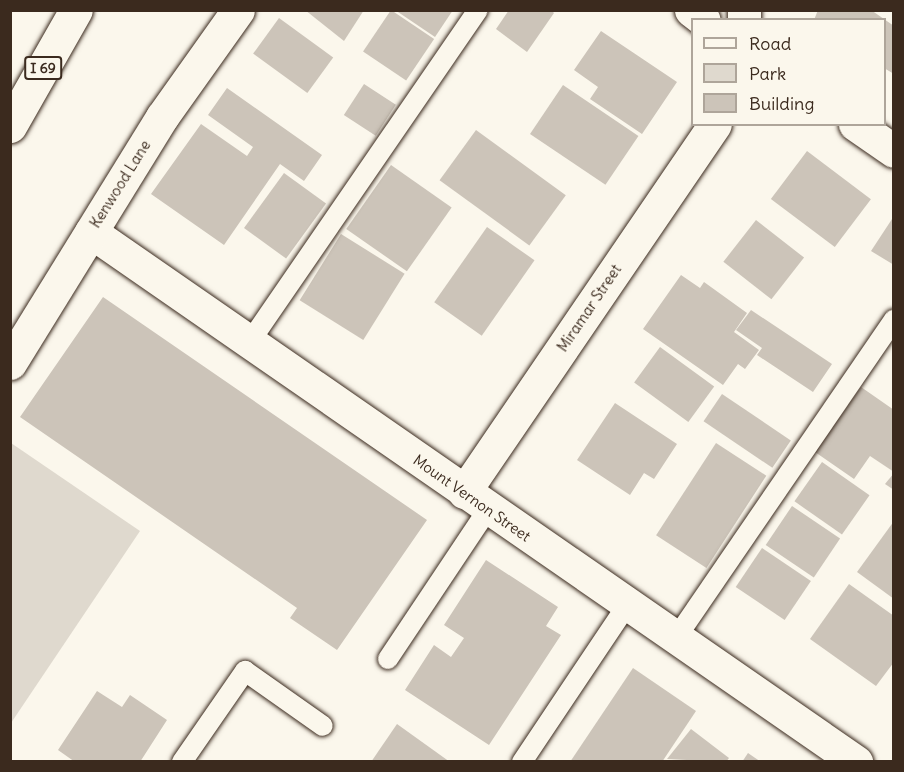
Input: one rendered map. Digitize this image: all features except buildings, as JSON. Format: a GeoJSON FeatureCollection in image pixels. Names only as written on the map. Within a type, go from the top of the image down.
{"type":"FeatureCollection","features":[{"type":"Feature","properties":{"kind":"main road","name":"I 69"},"geometry":{"type":"LineString","coordinates":[[10,126],[76,10]]}},
{"type":"Feature","properties":{"kind":"main road","name":"Kenwood Lane"},"geometry":{"type":"LineString","coordinates":[[10,363],[162,117],[238,10]]}},
{"type":"Feature","properties":{"kind":"main road","name":"Miramar Street"},"geometry":{"type":"LineString","coordinates":[[476,501],[714,126]]}},
{"type":"Feature","properties":{"kind":"main road"},"geometry":{"type":"LineString","coordinates":[[858,126],[894,151]]}},
{"type":"Feature","properties":{"kind":"main road","name":"Mount Vernon Street"},"geometry":{"type":"LineString","coordinates":[[91,232],[476,501],[856,762]]}},
{"type":"Feature","properties":{"kind":"lane"},"geometry":{"type":"LineString","coordinates":[[249,343],[477,10]]}},
{"type":"Feature","properties":{"kind":"lane"},"geometry":{"type":"LineString","coordinates":[[676,638],[894,320]]}},
{"type":"Feature","properties":{"kind":"lane"},"geometry":{"type":"LineString","coordinates":[[388,659],[476,501]]}},
{"type":"Feature","properties":{"kind":"lane"},"geometry":{"type":"LineString","coordinates":[[522,762],[627,605]]}},
{"type":"Feature","properties":{"kind":"lane"},"geometry":{"type":"LineString","coordinates":[[182,762],[245,671],[323,726]]}},
{"type":"Feature","properties":{"kind":"green space"},"geometry":{"type":"Polygon","coordinates":[[[11,443],[140,531],[11,723],[11,443]]]}}]}
